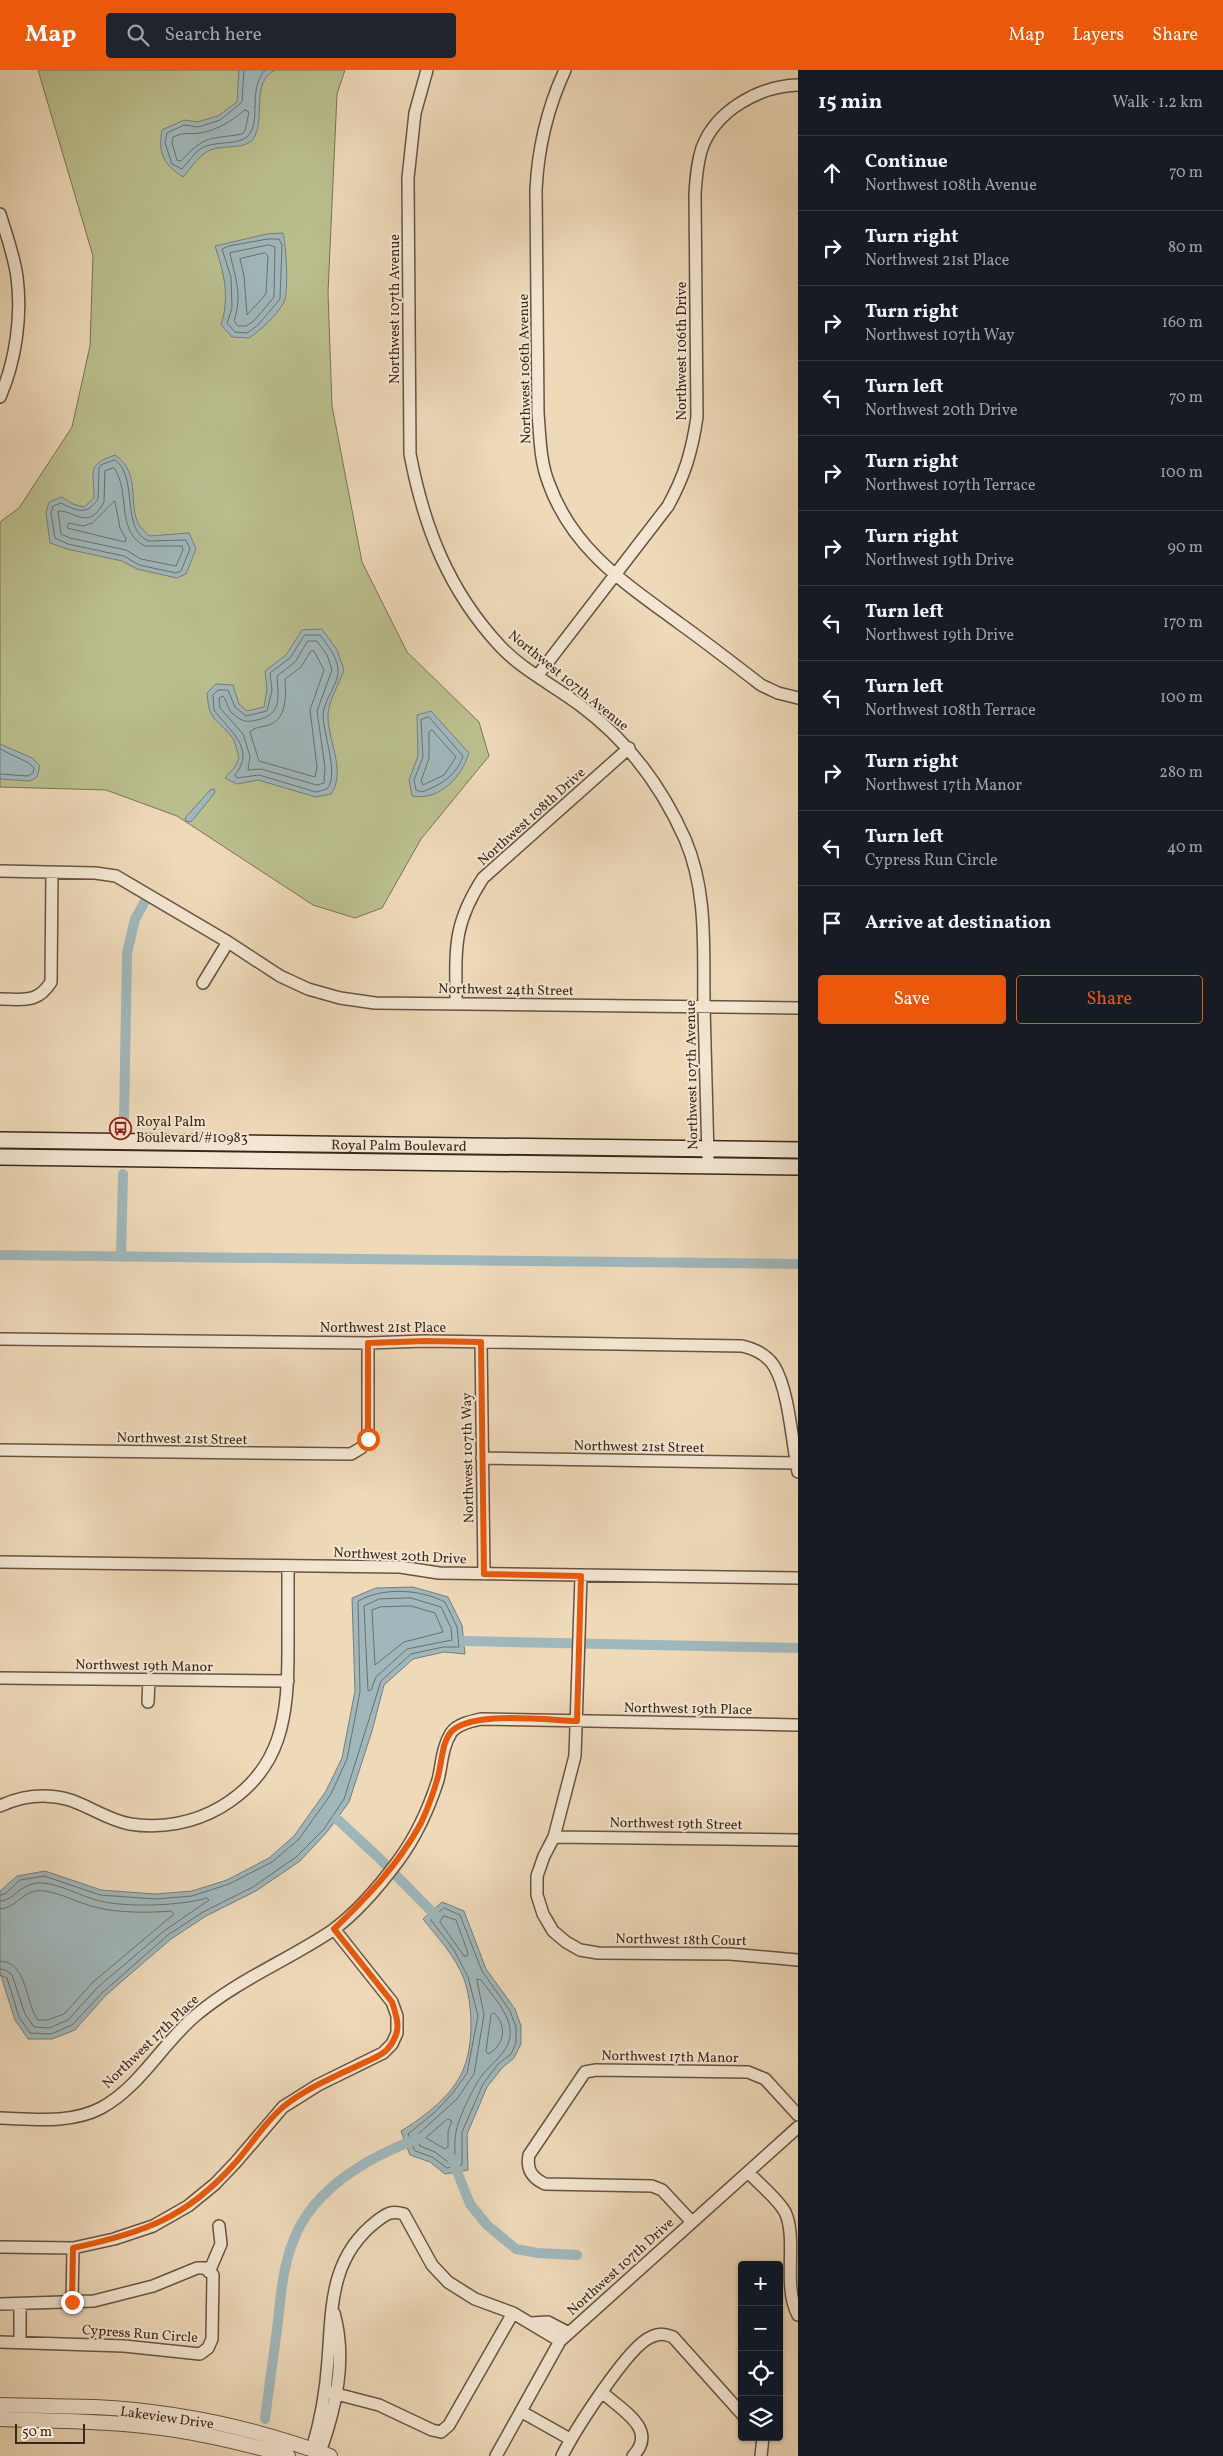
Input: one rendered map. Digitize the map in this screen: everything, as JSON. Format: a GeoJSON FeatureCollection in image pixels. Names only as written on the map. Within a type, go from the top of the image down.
{"type":"FeatureCollection","features":[{"type":"Feature","properties":{"kind":"main road","name":"Royal Palm Boulevard"},"geometry":{"type":"LineString","coordinates":[[0,1140],[798,1150]]}},
{"type":"Feature","properties":{"kind":"main road","name":"Royal Palm Boulevard"},"geometry":{"type":"LineString","coordinates":[[0,1157],[798,1168]]}},
{"type":"Feature","properties":{"kind":"street","name":"Northwest 107th Avenue"},"geometry":{"type":"LineString","coordinates":[[427,70],[415,113],[408,178],[410,454],[418,493],[445,569],[470,609],[501,647],[606,726],[629,748],[648,772],[669,807],[685,840],[697,878],[703,918],[708,1166]]}},
{"type":"Feature","properties":{"kind":"street","name":"Northwest 106th Avenue"},"geometry":{"type":"LineString","coordinates":[[566,70],[546,119],[538,157],[538,335],[541,448],[548,483],[561,512],[579,540],[614,576],[761,685],[778,693],[798,698]]}},
{"type":"Feature","properties":{"kind":"street","name":"Northwest 106th Drive"},"geometry":{"type":"LineString","coordinates":[[538,676],[668,506],[683,478],[693,448],[697,417],[697,166],[703,146],[712,130],[728,113],[761,91],[798,85]]}},
{"type":"Feature","properties":{"kind":"street"},"geometry":{"type":"LineString","coordinates":[[0,214],[17,276],[18,315],[13,357],[0,397]]}},
{"type":"Feature","properties":{"kind":"street","name":"Northwest 108th Drive"},"geometry":{"type":"LineString","coordinates":[[456,1003],[456,942],[468,901],[483,878],[629,748]]}},
{"type":"Feature","properties":{"kind":"street","name":"Northwest 24th Street"},"geometry":{"type":"LineString","coordinates":[[0,871],[95,872],[116,876],[228,942],[280,976],[308,989],[340,998],[375,1003],[798,1008]]}},
{"type":"Feature","properties":{"kind":"street"},"geometry":{"type":"LineString","coordinates":[[0,999],[30,999],[43,994],[51,982],[52,872]]}},
{"type":"Feature","properties":{"kind":"street"},"geometry":{"type":"LineString","coordinates":[[203,983],[228,942]]}},
{"type":"Feature","properties":{"kind":"street","name":"Northwest 21st Place"},"geometry":{"type":"LineString","coordinates":[[0,1339],[368,1343],[425,1341],[742,1346],[753,1348],[764,1355],[774,1365],[782,1382],[797,1468]]}},
{"type":"Feature","properties":{"kind":"street","name":"Northwest 107th Way"},"geometry":{"type":"LineString","coordinates":[[481,1342],[484,1574]]}},
{"type":"Feature","properties":{"kind":"street","name":"Northwest 21st Street"},"geometry":{"type":"LineString","coordinates":[[0,1450],[351,1454],[362,1448],[368,1439],[368,1343]]}},
{"type":"Feature","properties":{"kind":"street","name":"Northwest 21st Street"},"geometry":{"type":"LineString","coordinates":[[482,1458],[797,1468]]}},
{"type":"Feature","properties":{"kind":"street","name":"Northwest 20th Drive"},"geometry":{"type":"LineString","coordinates":[[0,1562],[400,1568],[439,1573],[581,1576],[798,1578]]}},
{"type":"Feature","properties":{"kind":"street"},"geometry":{"type":"LineString","coordinates":[[0,1806],[20,1798],[53,1797],[70,1800],[106,1818],[130,1824],[155,1825],[182,1823],[209,1814],[236,1798],[253,1782],[269,1762],[280,1735],[288,1681],[288,1566]]}},
{"type":"Feature","properties":{"kind":"street"},"geometry":{"type":"LineString","coordinates":[[554,1837],[575,1756],[581,1576]]}},
{"type":"Feature","properties":{"kind":"street","name":"Northwest 19th Manor"},"geometry":{"type":"LineString","coordinates":[[0,1678],[288,1681]]}},
{"type":"Feature","properties":{"kind":"street"},"geometry":{"type":"LineString","coordinates":[[148,1702],[149,1680]]}},
{"type":"Feature","properties":{"kind":"street","name":"Northwest 19th Place"},"geometry":{"type":"LineString","coordinates":[[334,1929],[374,1891],[399,1860],[422,1821],[438,1780],[445,1745],[452,1731],[465,1723],[481,1719],[798,1725]]}},
{"type":"Feature","properties":{"kind":"street","name":"Northwest 19th Street"},"geometry":{"type":"LineString","coordinates":[[554,1837],[798,1840]]}},
{"type":"Feature","properties":{"kind":"street","name":"Northwest 18th Court"},"geometry":{"type":"LineString","coordinates":[[554,1837],[544,1856],[537,1876],[537,1895],[543,1914],[553,1931],[566,1942],[580,1950],[598,1953],[730,1954],[798,1960]]}},
{"type":"Feature","properties":{"kind":"street"},"geometry":{"type":"LineString","coordinates":[[0,2247],[73,2248],[114,2239],[153,2226],[188,2206],[231,2168],[283,2107],[318,2085],[383,2053],[392,2044],[397,2033],[397,2016],[392,2002],[334,1929]]}},
{"type":"Feature","properties":{"kind":"street","name":"Northwest 17th Place"},"geometry":{"type":"LineString","coordinates":[[0,2118],[62,2119],[100,2109],[122,2093],[140,2076],[165,2045],[224,1992],[334,1929]]}},
{"type":"Feature","properties":{"kind":"street","name":"Northwest 17th Manor"},"geometry":{"type":"LineString","coordinates":[[692,2221],[662,2190],[652,2186],[545,2184],[532,2175],[527,2165],[529,2155],[585,2072],[596,2070],[748,2072],[765,2079],[798,2115]]}},
{"type":"Feature","properties":{"kind":"street","name":"Northwest 107th Drive"},"geometry":{"type":"LineString","coordinates":[[496,2456],[560,2341],[798,2127]]}},
{"type":"Feature","properties":{"kind":"street"},"geometry":{"type":"LineString","coordinates":[[748,2172],[785,2212],[790,2225],[792,2294],[798,2315]]}},
{"type":"Feature","properties":{"kind":"street"},"geometry":{"type":"LineString","coordinates":[[320,2453],[320,2421],[325,2391],[332,2309],[340,2269],[350,2249],[362,2233],[388,2213],[395,2211],[404,2214],[432,2264],[448,2282],[475,2299],[513,2312],[560,2341]]}},
{"type":"Feature","properties":{"kind":"street","name":"Cypress Run Circle"},"geometry":{"type":"LineString","coordinates":[[210,2272],[221,2244],[219,2226]]}},
{"type":"Feature","properties":{"kind":"street"},"geometry":{"type":"LineString","coordinates":[[72,2302],[73,2248]]}},
{"type":"Feature","properties":{"kind":"street","name":"Cypress Run Circle"},"geometry":{"type":"LineString","coordinates":[[0,2304],[94,2301],[153,2286],[197,2268],[205,2268],[213,2275],[212,2339],[208,2348],[200,2354],[124,2346],[0,2342]]}},
{"type":"Feature","properties":{"kind":"street"},"geometry":{"type":"LineString","coordinates":[[20,2304],[20,2342]]}},
{"type":"Feature","properties":{"kind":"street"},"geometry":{"type":"LineString","coordinates":[[320,2453],[338,2394],[339,2331],[332,2309]]}},
{"type":"Feature","properties":{"kind":"street"},"geometry":{"type":"LineString","coordinates":[[325,2391],[379,2405],[432,2430],[441,2432],[449,2425],[513,2312]]}},
{"type":"Feature","properties":{"kind":"street"},"geometry":{"type":"LineString","coordinates":[[532,2323],[548,2322],[569,2333]]}},
{"type":"Feature","properties":{"kind":"street"},"geometry":{"type":"LineString","coordinates":[[562,2456],[570,2439],[621,2366],[649,2337],[664,2334],[674,2337],[738,2409]]}},
{"type":"Feature","properties":{"kind":"street"},"geometry":{"type":"LineString","coordinates":[[602,2392],[642,2428],[643,2438],[633,2456]]}},
{"type":"Feature","properties":{"kind":"street","name":"Lakeview Drive"},"geometry":{"type":"LineString","coordinates":[[0,2405],[96,2407],[177,2416],[248,2430],[320,2453]]}},
{"type":"Feature","properties":{"kind":"street"},"geometry":{"type":"LineString","coordinates":[[522,2412],[570,2439]]}},
{"type":"Feature","properties":{"kind":"street","name":"Lakeview Drive"},"geometry":{"type":"LineString","coordinates":[[0,2419],[96,2422],[176,2430],[244,2443],[288,2456]]}},
{"type":"Feature","properties":{"kind":"green space"},"geometry":{"type":"Polygon","coordinates":[[[38,70],[345,70],[337,94],[328,293],[332,406],[362,562],[407,652],[479,722],[489,756],[421,839],[382,908],[355,918],[313,905],[177,816],[106,790],[0,787],[0,522],[19,508],[72,427],[90,346],[93,256],[38,70]]]}},
{"type":"Feature","properties":{"kind":"water"},"geometry":{"type":"Polygon","coordinates":[[[239,70],[275,70],[263,83],[258,127],[255,136],[243,145],[208,151],[196,161],[183,177],[171,167],[164,157],[161,145],[162,130],[184,120],[197,122],[218,116],[237,102],[239,70]]]}},
{"type":"Feature","properties":{"kind":"water"},"geometry":{"type":"Polygon","coordinates":[[[283,233],[287,279],[284,302],[268,322],[249,338],[232,337],[221,325],[225,304],[225,285],[215,246],[267,234],[283,233]]]}},
{"type":"Feature","properties":{"kind":"water"},"geometry":{"type":"Polygon","coordinates":[[[115,455],[128,470],[131,479],[135,514],[138,523],[149,536],[189,533],[196,549],[186,574],[177,578],[137,569],[122,561],[67,549],[50,543],[46,513],[49,502],[62,497],[73,504],[84,507],[94,498],[93,475],[96,466],[99,462],[115,455]]]}},
{"type":"Feature","properties":{"kind":"water"},"geometry":{"type":"Polygon","coordinates":[[[322,629],[337,650],[344,670],[332,698],[328,714],[328,724],[337,765],[335,785],[331,794],[316,797],[258,780],[237,784],[225,778],[235,767],[239,758],[233,738],[211,714],[207,693],[216,684],[233,685],[239,704],[247,711],[264,707],[267,689],[265,671],[286,655],[302,630],[322,629]]]}},
{"type":"Feature","properties":{"kind":"water"},"geometry":{"type":"Polygon","coordinates":[[[431,711],[469,753],[461,771],[448,786],[431,795],[422,797],[412,796],[409,780],[418,756],[417,715],[431,711]]]}},
{"type":"Feature","properties":{"kind":"water"},"geometry":{"type":"Polygon","coordinates":[[[0,744],[32,758],[40,766],[37,777],[30,781],[0,779],[0,744]]]}},
{"type":"Feature","properties":{"kind":"water"},"geometry":{"type":"Polygon","coordinates":[[[214,789],[213,795],[192,821],[187,822],[185,818],[210,790],[214,789]]]}},
{"type":"Feature","properties":{"kind":"water"},"geometry":{"type":"Polygon","coordinates":[[[413,1587],[448,1597],[462,1625],[465,1654],[444,1652],[413,1659],[384,1685],[372,1731],[349,1802],[327,1832],[300,1861],[256,1891],[206,1916],[171,1939],[106,1995],[75,2030],[52,2039],[28,2039],[15,2020],[0,1973],[0,1891],[17,1876],[45,1871],[101,1890],[155,1894],[192,1891],[227,1880],[269,1858],[294,1836],[326,1791],[342,1758],[355,1691],[352,1598],[376,1588],[413,1587]]]}},
{"type":"Feature","properties":{"kind":"water"},"geometry":{"type":"Polygon","coordinates":[[[442,1902],[464,1911],[486,1969],[515,2009],[521,2026],[521,2044],[514,2058],[502,2068],[487,2087],[467,2134],[468,2170],[445,2174],[430,2162],[410,2155],[401,2131],[419,2119],[445,2097],[463,2070],[469,2049],[471,2012],[464,1979],[451,1955],[423,1919],[442,1902]]]}},
{"type":"Feature","properties":{"kind":"waterway"},"geometry":{"type":"LineString","coordinates":[[124,1118],[127,953],[135,919],[144,903]]}},
{"type":"Feature","properties":{"kind":"waterway"},"geometry":{"type":"LineString","coordinates":[[121,1257],[123,1174]]}},
{"type":"Feature","properties":{"kind":"waterway"},"geometry":{"type":"LineString","coordinates":[[0,1255],[798,1264]]}},
{"type":"Feature","properties":{"kind":"waterway"},"geometry":{"type":"LineString","coordinates":[[464,1641],[798,1648]]}},
{"type":"Feature","properties":{"kind":"waterway"},"geometry":{"type":"LineString","coordinates":[[337,1819],[378,1857],[436,1916]]}},
{"type":"Feature","properties":{"kind":"waterway"},"geometry":{"type":"LineString","coordinates":[[265,2419],[285,2269],[290,2249],[303,2221],[315,2204],[345,2177],[380,2155],[417,2139]]}},
{"type":"Feature","properties":{"kind":"waterway"},"geometry":{"type":"LineString","coordinates":[[452,2159],[470,2204],[487,2225],[516,2249],[538,2253],[577,2255]]}},
{"type":"Feature","properties":{"kind":"place","name":"Royal Palm Boulevard/#10983"},"geometry":{"type":"Point","coordinates":[120,1129]}},
{"type":"Feature","properties":{"kind":"route"},"geometry":{"type":"LineString","coordinates":[[72,2302],[73,2248],[114,2239],[153,2226],[188,2206],[236,2162],[283,2107],[318,2085],[383,2053],[392,2044],[397,2033],[397,2016],[392,2002],[334,1929],[374,1891],[399,1860],[422,1821],[438,1780],[445,1745],[452,1731],[465,1723],[481,1719],[577,1721],[581,1576],[484,1574],[481,1342],[368,1343],[368,1439]]}}]}
